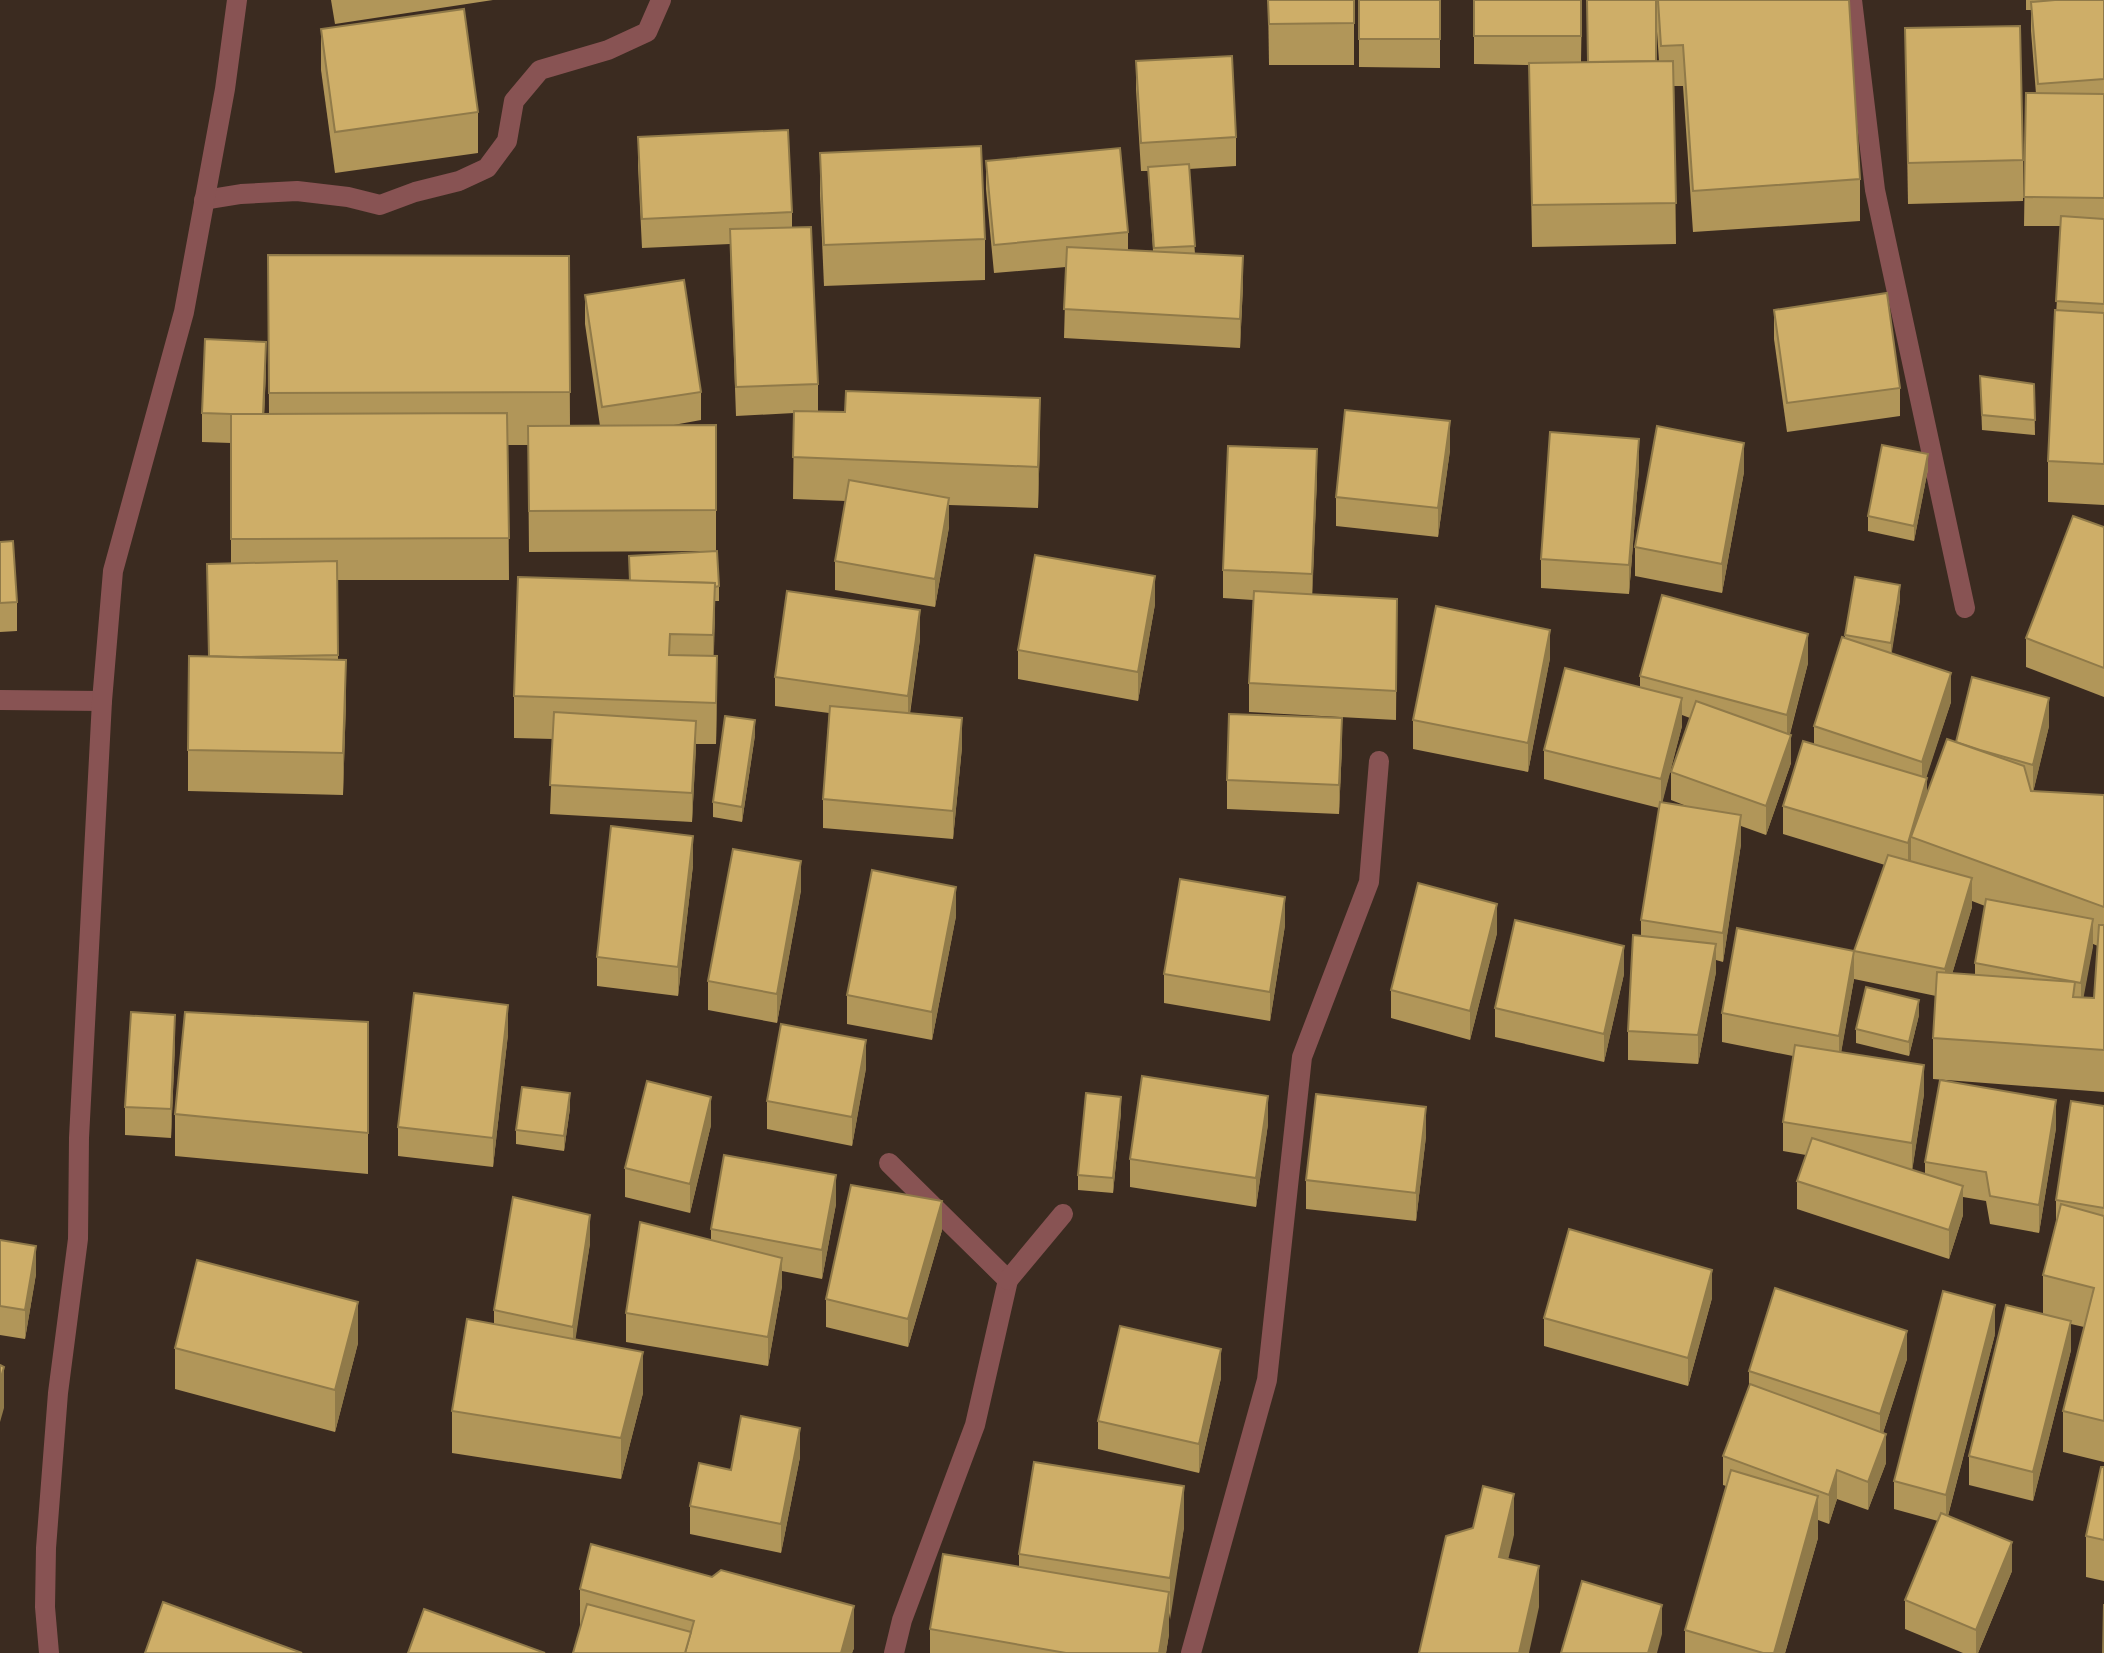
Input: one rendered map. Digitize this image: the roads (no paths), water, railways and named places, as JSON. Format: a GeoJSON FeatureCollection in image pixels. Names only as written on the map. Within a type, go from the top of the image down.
{"type":"FeatureCollection","features":[{"type":"Feature","properties":{"kind":"street"},"geometry":{"type":"LineString","coordinates":[[49,1653],[45,1607],[46,1548],[58,1393],[78,1239],[79,1138],[102,701],[113,571],[184,312],[225,89],[237,0]]}},
{"type":"Feature","properties":{"kind":"street"},"geometry":{"type":"LineString","coordinates":[[204,200],[241,194],[297,191],[348,197],[380,205],[459,181],[487,168],[507,141],[514,101],[540,70],[608,50],[647,32],[661,0]]}},
{"type":"Feature","properties":{"kind":"street"},"geometry":{"type":"LineString","coordinates":[[1852,0],[1875,190],[1965,608]]}},
{"type":"Feature","properties":{"kind":"street"},"geometry":{"type":"LineString","coordinates":[[0,700],[102,701]]}},
{"type":"Feature","properties":{"kind":"street"},"geometry":{"type":"LineString","coordinates":[[1191,1653],[1267,1380],[1302,1057],[1369,882],[1379,761]]}},
{"type":"Feature","properties":{"kind":"street"},"geometry":{"type":"LineString","coordinates":[[889,1163],[1008,1280]]}},
{"type":"Feature","properties":{"kind":"street"},"geometry":{"type":"LineString","coordinates":[[894,1653],[902,1620],[975,1425],[1008,1280],[1063,1214]]}}]}
